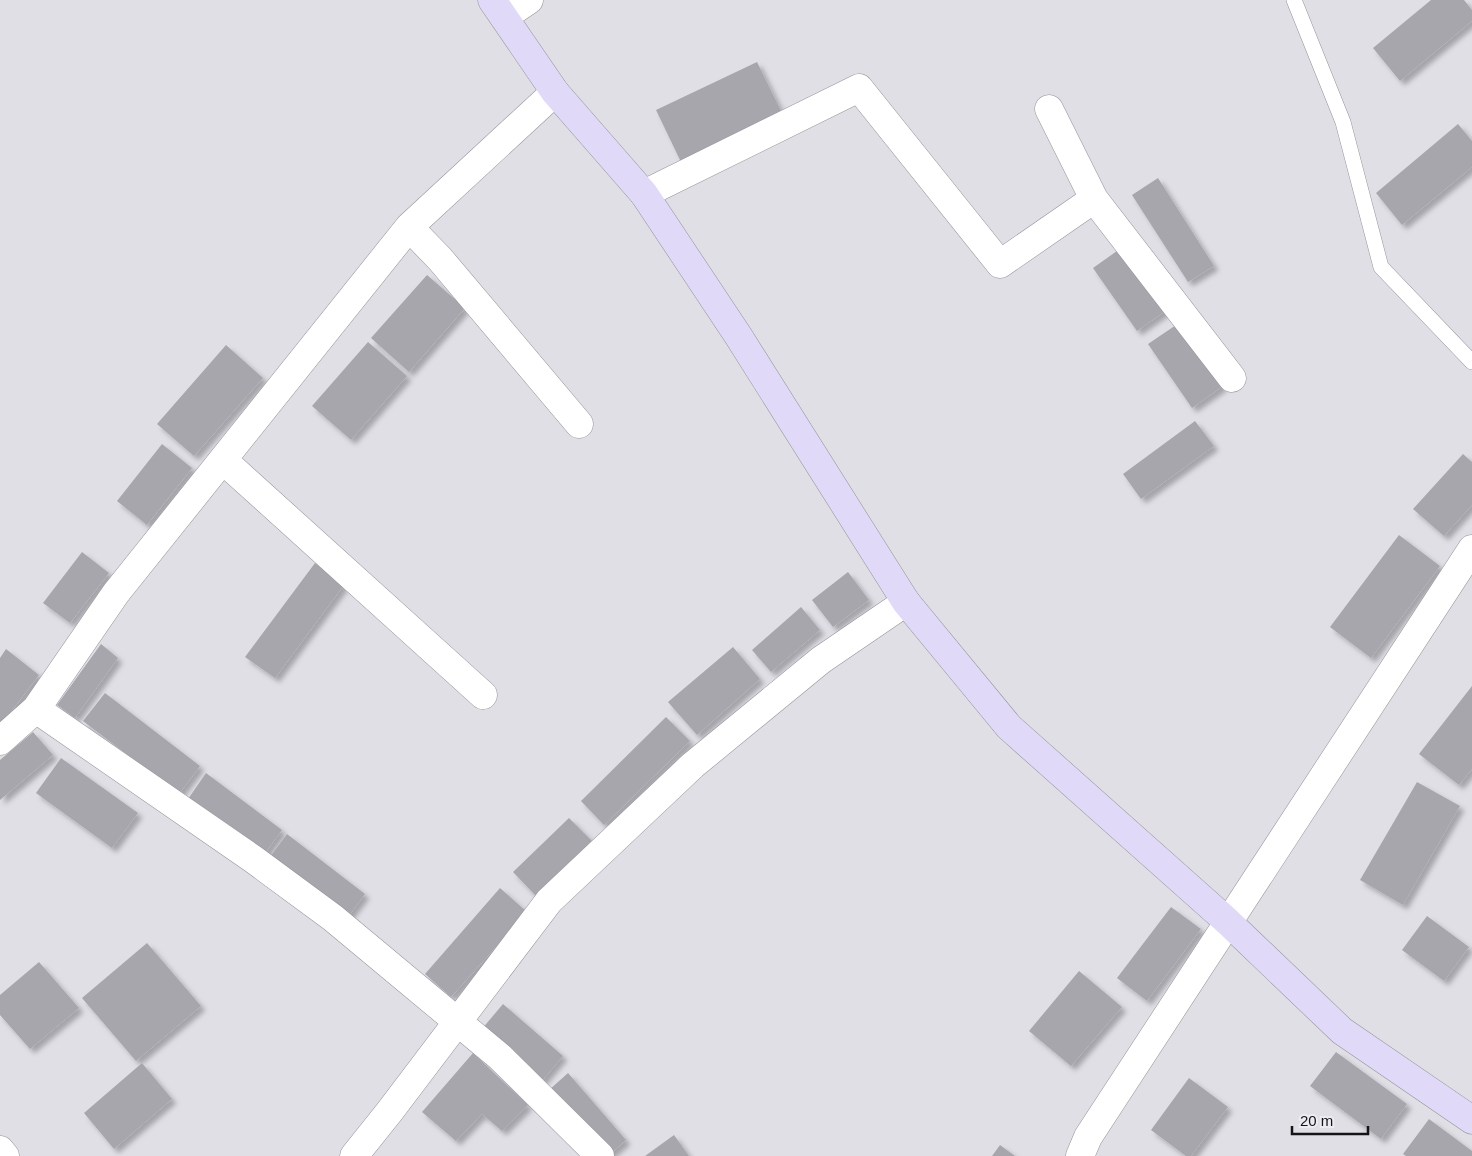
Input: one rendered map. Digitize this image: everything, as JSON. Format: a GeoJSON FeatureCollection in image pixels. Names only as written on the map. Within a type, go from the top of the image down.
{"type":"FeatureCollection","features":[{"type":"Feature","properties":{"kind":"street"},"geometry":{"type":"LineString","coordinates":[[529,0],[498,9],[555,92],[644,194],[739,337],[906,602],[1009,727],[1227,921],[1342,1031],[1472,1120]]}},
{"type":"Feature","properties":{"kind":"street"},"geometry":{"type":"LineString","coordinates":[[644,194],[859,88],[1000,264],[1094,199]]}},
{"type":"Feature","properties":{"kind":"street"},"geometry":{"type":"LineString","coordinates":[[0,741],[36,709],[116,593],[224,461],[408,227],[555,92]]}},
{"type":"Feature","properties":{"kind":"street"},"geometry":{"type":"LineString","coordinates":[[1049,109],[1094,199],[1232,378]]}},
{"type":"Feature","properties":{"kind":"street"},"geometry":{"type":"LineString","coordinates":[[408,227],[440,259],[579,424]]}},
{"type":"Feature","properties":{"kind":"street"},"geometry":{"type":"LineString","coordinates":[[224,461],[484,695]]}},
{"type":"Feature","properties":{"kind":"street"},"geometry":{"type":"LineString","coordinates":[[1080,1156],[1088,1137],[1227,921],[1472,549]]}},
{"type":"Feature","properties":{"kind":"street"},"geometry":{"type":"LineString","coordinates":[[354,1156],[390,1112],[549,901],[693,765],[821,660],[906,602]]}},
{"type":"Feature","properties":{"kind":"street"},"geometry":{"type":"LineString","coordinates":[[36,709],[261,865],[333,918],[500,1057],[600,1156]]}},
{"type":"Feature","properties":{"kind":"street"},"geometry":{"type":"LineString","coordinates":[[0,1150],[5,1156]]}},
{"type":"Feature","properties":{"kind":"lane"},"geometry":{"type":"LineString","coordinates":[[1294,0],[1343,122],[1381,267],[1472,362]]}},
{"type":"Feature","properties":{"kind":"building"},"geometry":{"type":"Polygon","coordinates":[[[1431,0],[1464,0],[1472,10],[1472,21],[1400,81],[1373,48],[1431,0]]]}},
{"type":"Feature","properties":{"kind":"building"},"geometry":{"type":"Polygon","coordinates":[[[757,62],[782,113],[681,162],[656,110],[757,62]]]}},
{"type":"Feature","properties":{"kind":"building"},"geometry":{"type":"Polygon","coordinates":[[[1458,124],[1472,141],[1472,167],[1402,225],[1376,193],[1458,124]]]}},
{"type":"Feature","properties":{"kind":"building"},"geometry":{"type":"Polygon","coordinates":[[[1158,178],[1214,266],[1188,282],[1132,195],[1158,178]]]}},
{"type":"Feature","properties":{"kind":"building"},"geometry":{"type":"Polygon","coordinates":[[[1124,246],[1168,309],[1137,331],[1093,268],[1124,246]]]}},
{"type":"Feature","properties":{"kind":"building"},"geometry":{"type":"Polygon","coordinates":[[[427,275],[465,308],[409,372],[371,338],[427,275]]]}},
{"type":"Feature","properties":{"kind":"building"},"geometry":{"type":"Polygon","coordinates":[[[1179,323],[1223,386],[1192,408],[1148,344],[1179,323]]]}},
{"type":"Feature","properties":{"kind":"building"},"geometry":{"type":"Polygon","coordinates":[[[368,342],[407,376],[351,440],[312,406],[368,342]]]}},
{"type":"Feature","properties":{"kind":"building"},"geometry":{"type":"Polygon","coordinates":[[[226,345],[263,378],[194,456],[157,424],[226,345]]]}},
{"type":"Feature","properties":{"kind":"building"},"geometry":{"type":"Polygon","coordinates":[[[1195,421],[1214,446],[1141,499],[1123,474],[1195,421]]]}},
{"type":"Feature","properties":{"kind":"building"},"geometry":{"type":"Polygon","coordinates":[[[162,444],[192,468],[147,525],[117,501],[162,444]]]}},
{"type":"Feature","properties":{"kind":"building"},"geometry":{"type":"Polygon","coordinates":[[[1463,454],[1472,462],[1472,505],[1444,536],[1413,509],[1463,454]]]}},
{"type":"Feature","properties":{"kind":"building"},"geometry":{"type":"Polygon","coordinates":[[[1399,535],[1440,566],[1371,658],[1330,627],[1399,535]]]}},
{"type":"Feature","properties":{"kind":"building"},"geometry":{"type":"Polygon","coordinates":[[[82,552],[109,573],[70,623],[43,603],[82,552]]]}},
{"type":"Feature","properties":{"kind":"building"},"geometry":{"type":"Polygon","coordinates":[[[315,563],[344,585],[275,678],[245,657],[315,563]]]}},
{"type":"Feature","properties":{"kind":"building"},"geometry":{"type":"Polygon","coordinates":[[[848,572],[869,600],[833,627],[812,600],[848,572]]]}},
{"type":"Feature","properties":{"kind":"building"},"geometry":{"type":"Polygon","coordinates":[[[801,607],[820,630],[771,672],[752,650],[801,607]]]}},
{"type":"Feature","properties":{"kind":"building"},"geometry":{"type":"Polygon","coordinates":[[[101,644],[118,658],[75,718],[57,705],[101,644]]]}},
{"type":"Feature","properties":{"kind":"building"},"geometry":{"type":"Polygon","coordinates":[[[733,647],[760,679],[697,735],[668,702],[733,647]]]}},
{"type":"Feature","properties":{"kind":"building"},"geometry":{"type":"Polygon","coordinates":[[[6,649],[39,675],[0,726],[0,658],[6,649]]]}},
{"type":"Feature","properties":{"kind":"building"},"geometry":{"type":"Polygon","coordinates":[[[1472,686],[1472,769],[1459,785],[1419,754],[1472,686]]]}},
{"type":"Feature","properties":{"kind":"building"},"geometry":{"type":"Polygon","coordinates":[[[105,693],[200,766],[179,794],[83,721],[105,693]]]}},
{"type":"Feature","properties":{"kind":"building"},"geometry":{"type":"Polygon","coordinates":[[[666,717],[690,741],[604,825],[581,801],[666,717]]]}},
{"type":"Feature","properties":{"kind":"building"},"geometry":{"type":"Polygon","coordinates":[[[33,732],[53,755],[0,800],[0,760],[33,732]]]}},
{"type":"Feature","properties":{"kind":"building"},"geometry":{"type":"Polygon","coordinates":[[[61,758],[138,813],[112,848],[36,793],[61,758]]]}},
{"type":"Feature","properties":{"kind":"building"},"geometry":{"type":"Polygon","coordinates":[[[206,773],[282,830],[263,856],[188,799],[206,773]]]}},
{"type":"Feature","properties":{"kind":"building"},"geometry":{"type":"Polygon","coordinates":[[[1417,782],[1460,806],[1403,905],[1360,880],[1417,782]]]}},
{"type":"Feature","properties":{"kind":"building"},"geometry":{"type":"Polygon","coordinates":[[[569,818],[592,841],[536,896],[513,872],[569,818]]]}},
{"type":"Feature","properties":{"kind":"building"},"geometry":{"type":"Polygon","coordinates":[[[287,834],[365,894],[347,918],[269,858],[287,834]]]}},
{"type":"Feature","properties":{"kind":"building"},"geometry":{"type":"Polygon","coordinates":[[[500,888],[527,912],[451,997],[425,974],[500,888]]]}},
{"type":"Feature","properties":{"kind":"building"},"geometry":{"type":"Polygon","coordinates":[[[1171,907],[1201,929],[1147,1001],[1117,978],[1171,907]]]}},
{"type":"Feature","properties":{"kind":"building"},"geometry":{"type":"Polygon","coordinates":[[[1427,916],[1469,947],[1444,981],[1402,950],[1427,916]]]}},
{"type":"Feature","properties":{"kind":"building"},"geometry":{"type":"Polygon","coordinates":[[[147,943],[201,1006],[136,1061],[82,998],[147,943]]]}},
{"type":"Feature","properties":{"kind":"building"},"geometry":{"type":"Polygon","coordinates":[[[39,962],[79,1008],[30,1049],[0,1015],[0,995],[39,962]]]}},
{"type":"Feature","properties":{"kind":"building"},"geometry":{"type":"Polygon","coordinates":[[[1079,971],[1122,1007],[1071,1066],[1029,1031],[1079,971]]]}},
{"type":"Feature","properties":{"kind":"building"},"geometry":{"type":"Polygon","coordinates":[[[503,1004],[563,1056],[541,1082],[481,1030],[503,1004]]]}},
{"type":"Feature","properties":{"kind":"building"},"geometry":{"type":"Polygon","coordinates":[[[1336,1052],[1407,1104],[1381,1139],[1310,1086],[1336,1052]]]}},
{"type":"Feature","properties":{"kind":"building"},"geometry":{"type":"Polygon","coordinates":[[[473,1053],[528,1105],[502,1131],[482,1114],[456,1141],[422,1112],[473,1053]]]}},
{"type":"Feature","properties":{"kind":"building"},"geometry":{"type":"Polygon","coordinates":[[[142,1063],[172,1099],[114,1149],[84,1113],[142,1063]]]}},
{"type":"Feature","properties":{"kind":"building"},"geometry":{"type":"Polygon","coordinates":[[[568,1073],[626,1140],[608,1156],[549,1090],[568,1073]]]}},
{"type":"Feature","properties":{"kind":"building"},"geometry":{"type":"Polygon","coordinates":[[[1189,1078],[1228,1107],[1191,1156],[1186,1156],[1151,1130],[1189,1078]]]}},
{"type":"Feature","properties":{"kind":"building"},"geometry":{"type":"Polygon","coordinates":[[[1429,1119],[1472,1151],[1472,1156],[1406,1156],[1403,1154],[1429,1119]]]}},
{"type":"Feature","properties":{"kind":"building"},"geometry":{"type":"Polygon","coordinates":[[[674,1135],[689,1156],[645,1156],[674,1135]]]}},
{"type":"Feature","properties":{"kind":"building"},"geometry":{"type":"Polygon","coordinates":[[[1000,1145],[1015,1156],[992,1156],[1000,1145]]]}}]}
